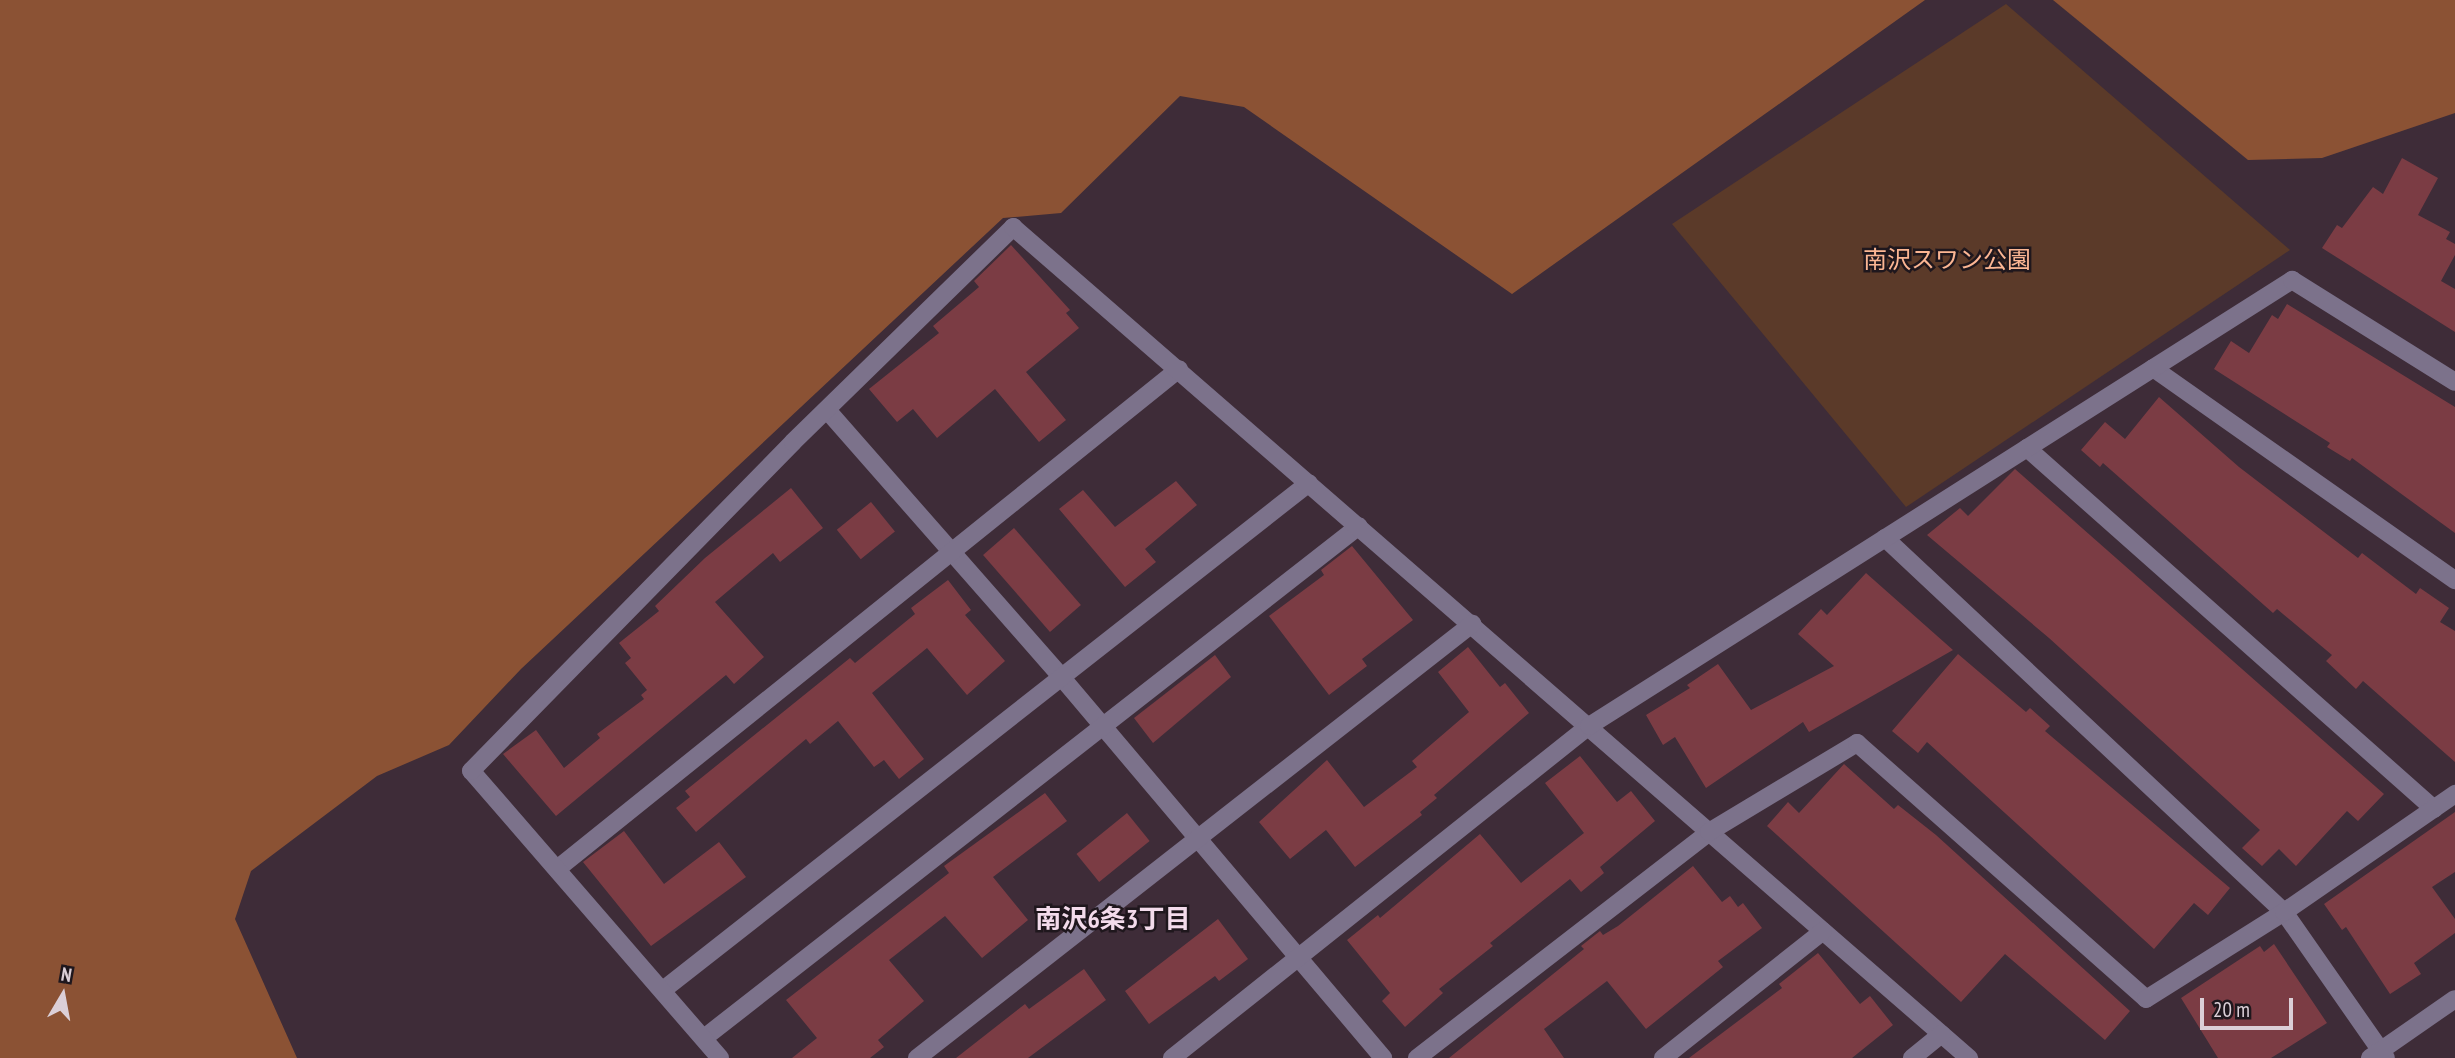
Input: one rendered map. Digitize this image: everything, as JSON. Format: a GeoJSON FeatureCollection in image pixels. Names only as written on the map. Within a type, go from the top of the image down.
{"type":"FeatureCollection","features":[{"type":"Feature","properties":{"kind":"street"},"geometry":{"type":"LineString","coordinates":[[720,1058],[471,771],[827,410],[1013,227],[1969,1058]]}},
{"type":"Feature","properties":{"kind":"street"},"geometry":{"type":"LineString","coordinates":[[1172,1058],[1300,960],[1589,726],[2292,280],[2455,382]]}},
{"type":"Feature","properties":{"kind":"street"},"geometry":{"type":"LineString","coordinates":[[2153,368],[2455,580]]}},
{"type":"Feature","properties":{"kind":"street"},"geometry":{"type":"LineString","coordinates":[[557,869],[1179,369]]}},
{"type":"Feature","properties":{"kind":"street"},"geometry":{"type":"LineString","coordinates":[[827,410],[1200,839],[1383,1058]]}},
{"type":"Feature","properties":{"kind":"street"},"geometry":{"type":"LineString","coordinates":[[2027,448],[2434,809]]}},
{"type":"Feature","properties":{"kind":"street"},"geometry":{"type":"LineString","coordinates":[[663,990],[1063,680],[1309,483]]}},
{"type":"Feature","properties":{"kind":"street"},"geometry":{"type":"LineString","coordinates":[[704,1038],[1359,526]]}},
{"type":"Feature","properties":{"kind":"street"},"geometry":{"type":"LineString","coordinates":[[1885,538],[2284,912],[2378,1056],[2455,999]]}},
{"type":"Feature","properties":{"kind":"street"},"geometry":{"type":"LineString","coordinates":[[917,1058],[1472,624]]}},
{"type":"Feature","properties":{"kind":"street"},"geometry":{"type":"LineString","coordinates":[[1417,1058],[1709,832],[1857,743],[2146,999],[2284,912],[2455,794]]}},
{"type":"Feature","properties":{"kind":"street"},"geometry":{"type":"LineString","coordinates":[[1663,1058],[1824,931]]}},
{"type":"Feature","properties":{"kind":"street"},"geometry":{"type":"LineString","coordinates":[[1912,1058],[1942,1034]]}},
{"type":"Feature","properties":{"kind":"green space","name":"南沢スワン公園"},"geometry":{"type":"Polygon","coordinates":[[[2006,4],[2290,250],[1906,507],[1672,224],[2006,4]]]}},
{"type":"Feature","properties":{"kind":"shaded area"},"geometry":{"type":"Polygon","coordinates":[[[0,0],[1925,0],[1512,294],[1244,107],[1180,96],[1061,213],[1003,218],[521,669],[449,745],[377,776],[251,871],[235,919],[297,1058],[0,1058],[0,0]]]}},
{"type":"Feature","properties":{"kind":"shaded area"},"geometry":{"type":"Polygon","coordinates":[[[2053,0],[2455,0],[2455,113],[2322,158],[2248,160],[2053,0]]]}},
{"type":"Feature","properties":{"kind":"building"},"geometry":{"type":"Polygon","coordinates":[[[2402,158],[2438,178],[2418,215],[2450,232],[2446,239],[2455,244],[2455,255],[2441,281],[2455,289],[2455,332],[2322,248],[2337,225],[2342,228],[2373,187],[2383,194],[2402,158]]]}},
{"type":"Feature","properties":{"kind":"building"},"geometry":{"type":"Polygon","coordinates":[[[1011,245],[1070,310],[1066,313],[1079,328],[1026,372],[1066,420],[1039,442],[995,389],[937,438],[913,409],[897,422],[869,389],[939,333],[933,326],[979,287],[974,281],[1011,245]]]}},
{"type":"Feature","properties":{"kind":"building"},"geometry":{"type":"Polygon","coordinates":[[[2287,304],[2455,407],[2455,533],[2352,458],[2350,461],[2327,447],[2330,443],[2214,369],[2231,341],[2249,353],[2272,315],[2278,319],[2287,304]]]}},
{"type":"Feature","properties":{"kind":"building"},"geometry":{"type":"Polygon","coordinates":[[[2159,397],[2239,467],[2358,558],[2362,553],[2416,594],[2420,588],[2449,608],[2440,622],[2455,631],[2455,762],[2363,681],[2356,689],[2326,661],[2332,655],[2277,609],[2273,613],[2103,463],[2100,467],[2081,450],[2105,422],[2125,439],[2159,397]]]}},
{"type":"Feature","properties":{"kind":"building"},"geometry":{"type":"Polygon","coordinates":[[[2015,469],[2384,794],[2358,821],[2347,811],[2296,866],[2279,849],[2262,866],[2242,848],[2260,830],[2049,638],[1927,535],[1960,508],[1968,516],[2015,469]]]}},
{"type":"Feature","properties":{"kind":"building"},"geometry":{"type":"Polygon","coordinates":[[[1176,481],[1197,505],[1145,549],[1156,562],[1125,587],[1059,509],[1083,490],[1115,527],[1176,481]]]}},
{"type":"Feature","properties":{"kind":"building"},"geometry":{"type":"Polygon","coordinates":[[[791,488],[823,528],[780,562],[773,553],[715,602],[764,657],[734,684],[726,675],[556,816],[503,754],[536,730],[564,768],[600,738],[597,734],[644,699],[641,695],[647,690],[625,663],[631,658],[619,643],[659,611],[655,606],[705,558],[791,488]]]}},
{"type":"Feature","properties":{"kind":"building"},"geometry":{"type":"Polygon","coordinates":[[[871,502],[895,532],[861,559],[837,530],[871,502]]]}},
{"type":"Feature","properties":{"kind":"building"},"geometry":{"type":"Polygon","coordinates":[[[1014,528],[1081,605],[1050,632],[983,555],[1014,528]]]}},
{"type":"Feature","properties":{"kind":"building"},"geometry":{"type":"Polygon","coordinates":[[[1352,546],[1413,620],[1362,659],[1367,666],[1329,695],[1269,616],[1324,575],[1321,570],[1352,546]]]}},
{"type":"Feature","properties":{"kind":"building"},"geometry":{"type":"Polygon","coordinates":[[[1866,573],[1953,650],[1809,732],[1803,722],[1706,788],[1675,737],[1663,745],[1646,715],[1690,688],[1687,685],[1718,664],[1751,710],[1834,666],[1798,634],[1821,609],[1827,615],[1866,573]]]}},
{"type":"Feature","properties":{"kind":"building"},"geometry":{"type":"Polygon","coordinates":[[[948,580],[971,610],[965,615],[1005,661],[967,695],[927,648],[872,693],[924,759],[899,779],[884,760],[874,767],[838,721],[810,744],[806,739],[696,832],[676,808],[690,797],[685,791],[850,658],[855,663],[915,614],[911,608],[948,580]]]}},
{"type":"Feature","properties":{"kind":"building"},"geometry":{"type":"Polygon","coordinates":[[[1468,647],[1500,687],[1505,683],[1529,713],[1434,795],[1437,798],[1420,812],[1422,815],[1355,867],[1326,830],[1290,859],[1259,822],[1327,760],[1364,807],[1417,767],[1412,761],[1469,712],[1438,672],[1468,647]]]}},
{"type":"Feature","properties":{"kind":"building"},"geometry":{"type":"Polygon","coordinates":[[[1958,654],[2026,712],[2030,708],[2050,726],[2045,731],[2230,888],[2208,915],[2194,903],[2154,949],[1927,742],[1918,753],[1892,731],[1958,654]]]}},
{"type":"Feature","properties":{"kind":"building"},"geometry":{"type":"Polygon","coordinates":[[[1215,655],[1231,677],[1153,743],[1134,718],[1215,655]]]}},
{"type":"Feature","properties":{"kind":"building"},"geometry":{"type":"Polygon","coordinates":[[[1580,756],[1617,802],[1631,791],[1655,821],[1600,867],[1604,873],[1581,892],[1570,879],[1490,943],[1493,946],[1439,989],[1443,993],[1405,1027],[1382,1001],[1390,993],[1347,940],[1378,915],[1380,918],[1480,834],[1521,883],[1584,833],[1545,783],[1580,756]]]}},
{"type":"Feature","properties":{"kind":"building"},"geometry":{"type":"Polygon","coordinates":[[[1844,764],[1894,809],[1898,805],[1936,835],[2130,1011],[2105,1040],[2005,954],[1961,1002],[1767,826],[1788,802],[1799,813],[1844,764]]]}},
{"type":"Feature","properties":{"kind":"building"},"geometry":{"type":"Polygon","coordinates":[[[1045,793],[1067,821],[993,877],[1028,920],[982,958],[945,916],[889,960],[924,1001],[878,1040],[884,1047],[870,1058],[792,1058],[817,1038],[786,1000],[949,873],[944,866],[1045,793]]]}},
{"type":"Feature","properties":{"kind":"building"},"geometry":{"type":"Polygon","coordinates":[[[2455,812],[2455,872],[2432,887],[2455,919],[2455,933],[2414,963],[2421,974],[2390,994],[2346,927],[2342,930],[2324,904],[2455,812]]]}},
{"type":"Feature","properties":{"kind":"building"},"geometry":{"type":"Polygon","coordinates":[[[1127,813],[1150,841],[1099,882],[1076,854],[1127,813]]]}},
{"type":"Feature","properties":{"kind":"building"},"geometry":{"type":"Polygon","coordinates":[[[624,831],[664,884],[719,842],[746,877],[651,946],[583,862],[624,831]]]}},
{"type":"Feature","properties":{"kind":"building"},"geometry":{"type":"Polygon","coordinates":[[[1693,866],[1722,902],[1730,896],[1738,907],[1743,903],[1762,928],[1718,961],[1723,967],[1646,1029],[1607,981],[1544,1029],[1564,1058],[1449,1058],[1584,949],[1581,946],[1600,931],[1603,935],[1618,926],[1693,866]]]}},
{"type":"Feature","properties":{"kind":"building"},"geometry":{"type":"Polygon","coordinates":[[[1218,919],[1248,959],[1219,981],[1215,976],[1149,1024],[1125,991],[1218,919]]]}},
{"type":"Feature","properties":{"kind":"building"},"geometry":{"type":"Polygon","coordinates":[[[2274,944],[2327,1023],[2271,1058],[2218,1058],[2181,998],[2260,946],[2264,952],[2274,944]]]}},
{"type":"Feature","properties":{"kind":"building"},"geometry":{"type":"Polygon","coordinates":[[[1818,953],[1860,1004],[1870,996],[1893,1025],[1852,1058],[1689,1058],[1782,988],[1779,984],[1818,953]]]}},
{"type":"Feature","properties":{"kind":"building"},"geometry":{"type":"Polygon","coordinates":[[[1084,969],[1106,1000],[1028,1058],[956,1058],[1025,1004],[1029,1009],[1084,969]]]}},
{"type":"Feature","properties":{"kind":"district","name":"南沢6条3丁目"},"geometry":{"type":"Point","coordinates":[1113,919]}}]}
